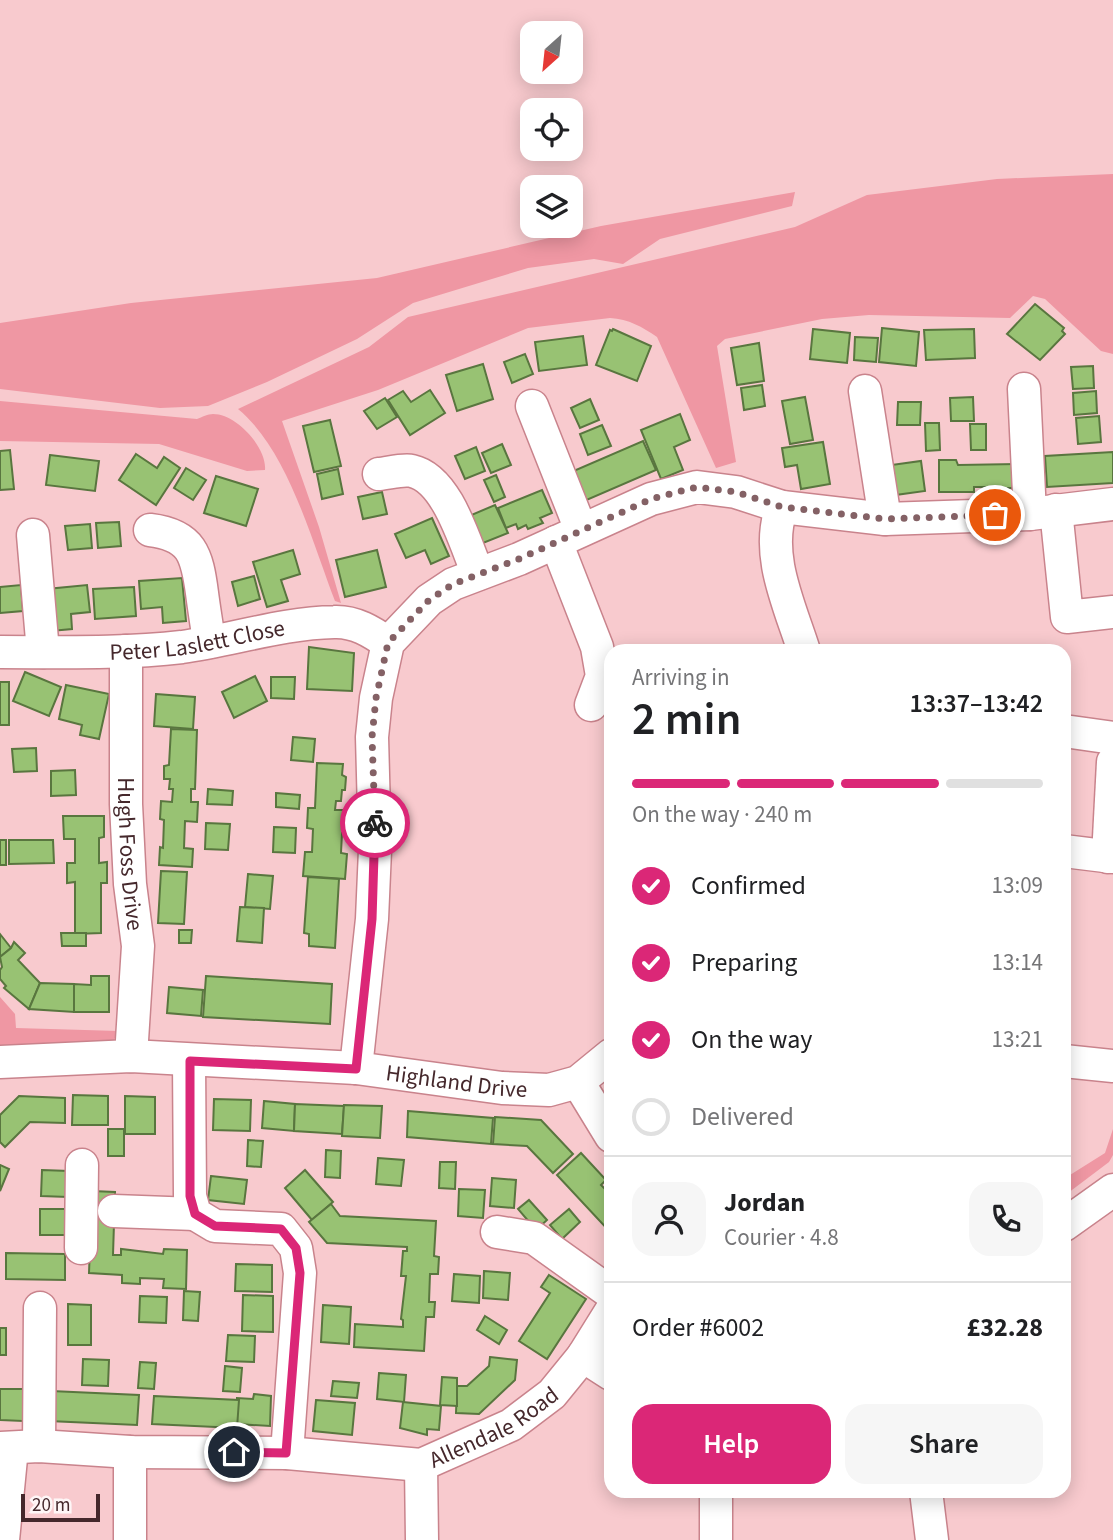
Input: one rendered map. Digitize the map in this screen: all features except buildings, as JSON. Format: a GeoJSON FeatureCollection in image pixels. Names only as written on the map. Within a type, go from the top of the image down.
{"type":"FeatureCollection","features":[{"type":"Feature","properties":{"kind":"street"},"geometry":{"type":"LineString","coordinates":[[1024,389],[1043,512],[1067,617],[1113,612]]}},
{"type":"Feature","properties":{"kind":"street"},"geometry":{"type":"LineString","coordinates":[[865,391],[885,519]]}},
{"type":"Feature","properties":{"kind":"street"},"geometry":{"type":"LineString","coordinates":[[532,406],[597,647],[602,676],[591,705]]}},
{"type":"Feature","properties":{"kind":"street"},"geometry":{"type":"LineString","coordinates":[[379,474],[412,471],[435,484],[447,502],[478,574]]}},
{"type":"Feature","properties":{"kind":"street"},"geometry":{"type":"LineString","coordinates":[[356,1069],[372,919],[375,850],[372,737],[376,698],[388,643],[429,600],[453,584],[651,499],[697,487],[736,492],[782,507],[885,519],[1043,512],[1113,504]]}},
{"type":"Feature","properties":{"kind":"street"},"geometry":{"type":"LineString","coordinates":[[782,507],[776,524],[774,543],[782,582],[802,644]]}},
{"type":"Feature","properties":{"kind":"street"},"geometry":{"type":"LineString","coordinates":[[150,530],[168,532],[192,550],[198,566],[209,642]]}},
{"type":"Feature","properties":{"kind":"street"},"geometry":{"type":"LineString","coordinates":[[33,535],[43,652]]}},
{"type":"Feature","properties":{"kind":"street","name":"Peter Laslett Close"},"geometry":{"type":"LineString","coordinates":[[0,652],[126,651],[181,647],[283,628],[335,622],[366,629],[388,643]]}},
{"type":"Feature","properties":{"kind":"street","name":"Hugh Foss Drive"},"geometry":{"type":"LineString","coordinates":[[126,651],[126,804],[130,884],[138,946],[131,1056]]}},
{"type":"Feature","properties":{"kind":"street"},"geometry":{"type":"LineString","coordinates":[[1071,732],[1113,738]]}},
{"type":"Feature","properties":{"kind":"street"},"geometry":{"type":"LineString","coordinates":[[1071,852],[1110,857],[1113,762]]}},
{"type":"Feature","properties":{"kind":"street","name":"Highland Drive"},"geometry":{"type":"LineString","coordinates":[[0,1062],[131,1056],[356,1069],[549,1090],[578,1082],[604,1061]]}},
{"type":"Feature","properties":{"kind":"street"},"geometry":{"type":"LineString","coordinates":[[190,1061],[190,1196],[195,1214]]}},
{"type":"Feature","properties":{"kind":"street"},"geometry":{"type":"LineString","coordinates":[[1071,1062],[1113,1066]]}},
{"type":"Feature","properties":{"kind":"street"},"geometry":{"type":"LineString","coordinates":[[578,1082],[604,1125]]}},
{"type":"Feature","properties":{"kind":"street"},"geometry":{"type":"LineString","coordinates":[[81,1248],[96,1211],[82,1165]]}},
{"type":"Feature","properties":{"kind":"street"},"geometry":{"type":"LineString","coordinates":[[1071,1220],[1113,1190]]}},
{"type":"Feature","properties":{"kind":"street"},"geometry":{"type":"LineString","coordinates":[[96,1211],[195,1214],[215,1226],[281,1229],[296,1248],[300,1273],[286,1453]]}},
{"type":"Feature","properties":{"kind":"street"},"geometry":{"type":"LineString","coordinates":[[497,1232],[534,1238],[604,1288]]}},
{"type":"Feature","properties":{"kind":"street"},"geometry":{"type":"LineString","coordinates":[[3,1540],[40,1308]]}},
{"type":"Feature","properties":{"kind":"street","name":"Allendale Road"},"geometry":{"type":"LineString","coordinates":[[17,1447],[130,1452],[286,1453],[421,1465],[510,1425],[552,1394],[583,1356],[604,1322]]}},
{"type":"Feature","properties":{"kind":"street"},"geometry":{"type":"LineString","coordinates":[[583,1356],[604,1370]]}},
{"type":"Feature","properties":{"kind":"street"},"geometry":{"type":"LineString","coordinates":[[130,1452],[130,1540]]}},
{"type":"Feature","properties":{"kind":"street"},"geometry":{"type":"LineString","coordinates":[[421,1465],[422,1540]]}},
{"type":"Feature","properties":{"kind":"street"},"geometry":{"type":"LineString","coordinates":[[716,1498],[716,1540]]}},
{"type":"Feature","properties":{"kind":"street"},"geometry":{"type":"LineString","coordinates":[[927,1498],[932,1540]]}},
{"type":"Feature","properties":{"kind":"shaded area"},"geometry":{"type":"Polygon","coordinates":[[[1113,174],[1113,354],[1101,351],[1045,299],[1033,296],[1010,318],[869,315],[822,319],[725,339],[717,346],[736,462],[716,468],[657,337],[635,324],[610,318],[528,328],[378,390],[282,421],[319,527],[341,603],[335,601],[285,472],[256,427],[238,409],[369,347],[408,317],[795,227],[867,195],[997,179],[1113,174]]]}},
{"type":"Feature","properties":{"kind":"shaded area"},"geometry":{"type":"Polygon","coordinates":[[[795,192],[792,206],[660,239],[623,264],[594,259],[528,268],[413,303],[357,339],[267,382],[208,406],[160,408],[0,389],[0,323],[131,303],[377,278],[549,238],[583,238],[583,230],[795,192]]]}},
{"type":"Feature","properties":{"kind":"shaded area"},"geometry":{"type":"Polygon","coordinates":[[[0,401],[197,419],[211,414],[222,416],[241,426],[249,434],[261,452],[265,470],[247,471],[159,444],[0,441],[0,401]]]}},
{"type":"Feature","properties":{"kind":"shaded area"},"geometry":{"type":"Polygon","coordinates":[[[0,997],[15,1014],[16,1028],[119,1031],[112,1043],[0,1049],[0,997]]]}},
{"type":"Feature","properties":{"kind":"shaded area"},"geometry":{"type":"Polygon","coordinates":[[[1113,1129],[1113,1155],[1109,1162],[1071,1191],[1071,1174],[1105,1153],[1113,1129]]]}},
{"type":"Feature","properties":{"kind":"way so far"},"geometry":{"type":"LineString","coordinates":[[375,823],[372,737],[376,698],[388,643],[429,600],[453,584],[519,559],[651,499],[697,487],[736,492],[782,507],[885,519],[995,515]]}},
{"type":"Feature","properties":{"kind":"route"},"geometry":{"type":"LineString","coordinates":[[234,1452],[286,1453],[300,1273],[296,1248],[281,1229],[215,1226],[195,1214],[190,1196],[190,1061],[356,1069],[372,919],[375,823]]}}]}
